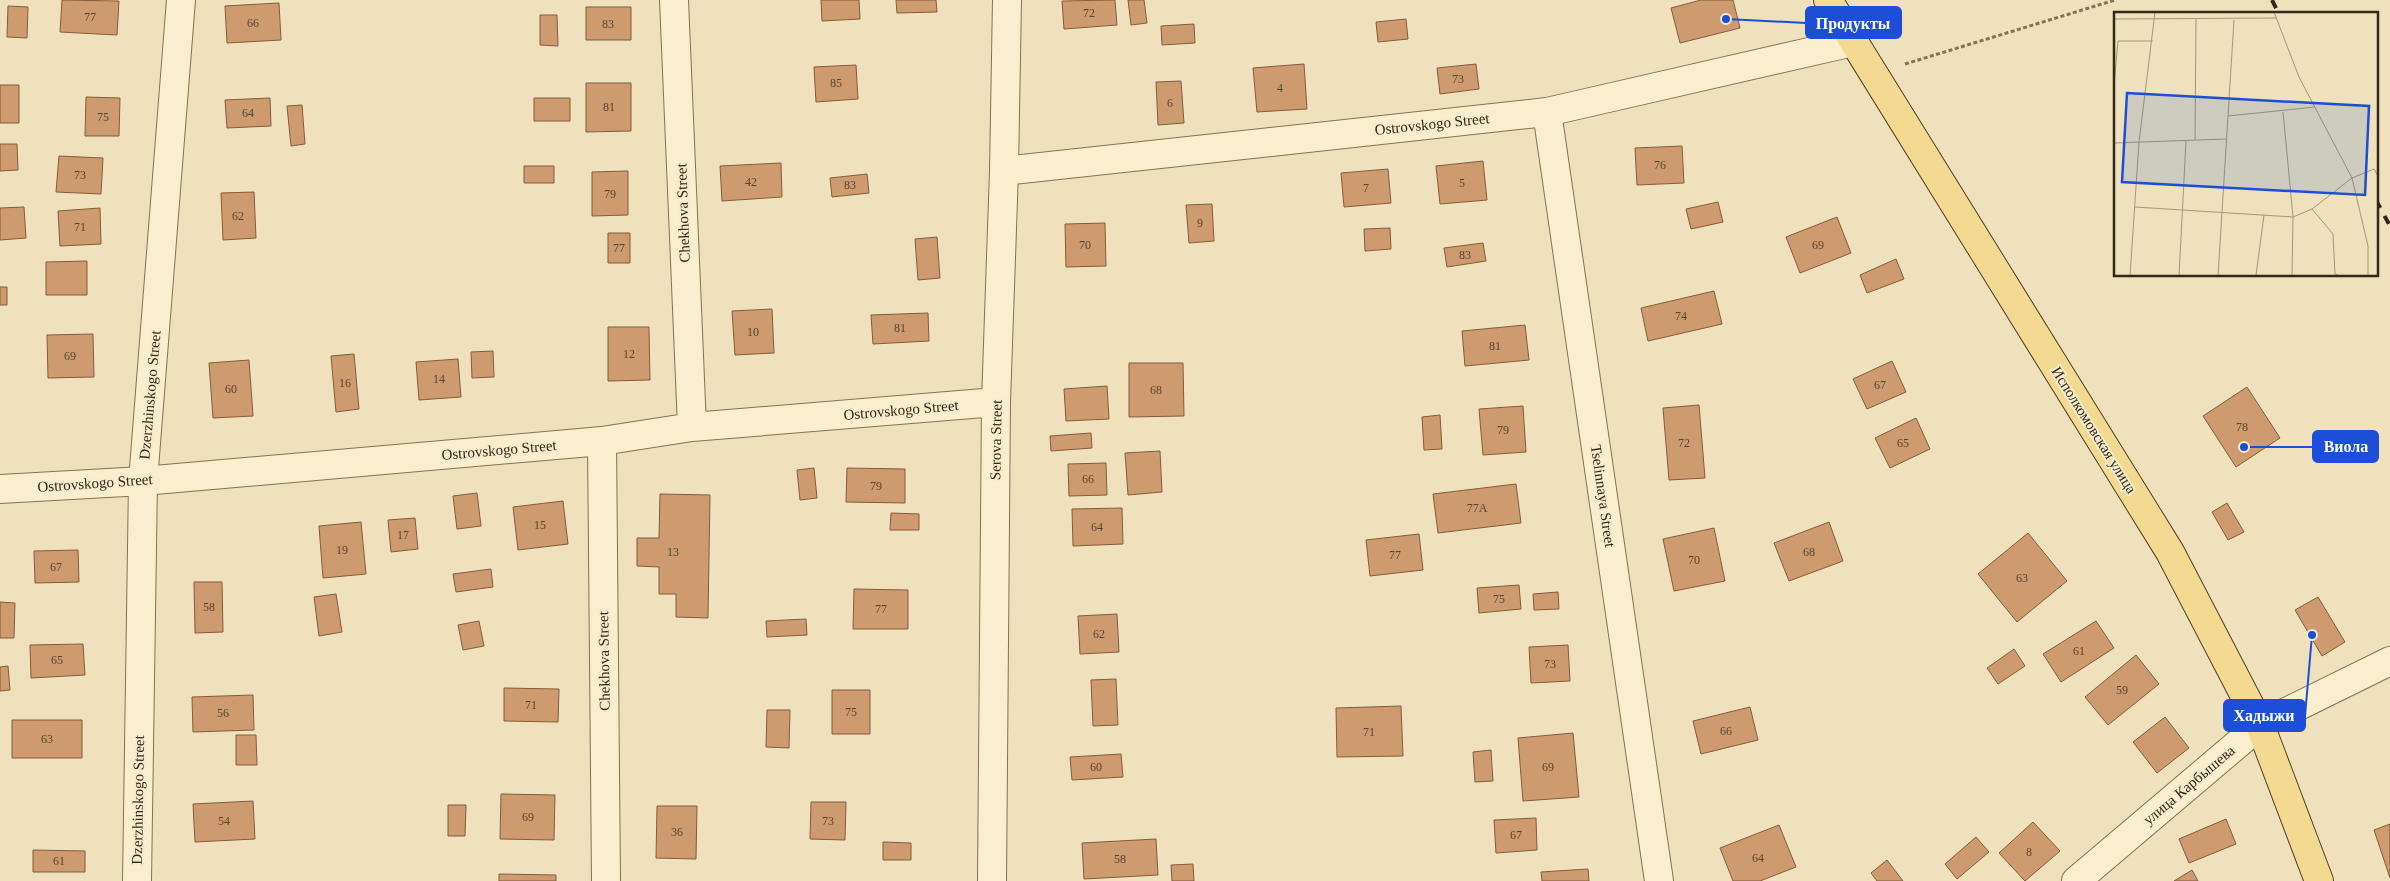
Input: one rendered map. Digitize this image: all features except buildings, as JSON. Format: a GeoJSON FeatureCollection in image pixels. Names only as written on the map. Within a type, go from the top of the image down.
{"type":"FeatureCollection","features":[{"type":"Feature","properties":{"kind":"main road","name":"Исполкомовская улица"},"geometry":{"type":"LineString","coordinates":[[1828,0],[2170,552],[2260,725],[2319,881]]}},
{"type":"Feature","properties":{"kind":"street","name":"Dzerzhinskogo Street"},"geometry":{"type":"LineString","coordinates":[[137,881],[143,481],[181,0]]}},
{"type":"Feature","properties":{"kind":"street","name":"Chekhova Street"},"geometry":{"type":"LineString","coordinates":[[674,0],[692,427]]}},
{"type":"Feature","properties":{"kind":"street","name":"Serova Street"},"geometry":{"type":"LineString","coordinates":[[992,881],[996,402],[1004,171],[1007,0]]}},
{"type":"Feature","properties":{"kind":"street","name":"Ostrovskogo Street"},"geometry":{"type":"LineString","coordinates":[[1004,171],[1547,112],[1853,42]]}},
{"type":"Feature","properties":{"kind":"street","name":"Tselinnaya Street"},"geometry":{"type":"LineString","coordinates":[[1547,112],[1659,881]]}},
{"type":"Feature","properties":{"kind":"street","name":"Ostrovskogo Street"},"geometry":{"type":"LineString","coordinates":[[0,489],[143,481],[602,441],[692,427],[996,402]]}},
{"type":"Feature","properties":{"kind":"street","name":"Chekhova Street"},"geometry":{"type":"LineString","coordinates":[[602,441],[606,881]]}},
{"type":"Feature","properties":{"kind":"street","name":"улица Карбышева"},"geometry":{"type":"LineString","coordinates":[[2076,881],[2260,725],[2390,661]]}},
{"type":"Feature","properties":{"kind":"path"},"geometry":{"type":"LineString","coordinates":[[1873,73],[2115,0]]}},
{"type":"Feature","properties":{"kind":"railway"},"geometry":{"type":"LineString","coordinates":[[2272,0],[2278,12]]}},
{"type":"Feature","properties":{"kind":"railway"},"geometry":{"type":"LineString","coordinates":[[2378,204],[2390,226]]}},
{"type":"Feature","properties":{"kind":"place","name":"Продукты"},"geometry":{"type":"Point","coordinates":[1726,19]}},
{"type":"Feature","properties":{"kind":"place","name":"Виола"},"geometry":{"type":"Point","coordinates":[2244,447]}},
{"type":"Feature","properties":{"kind":"place","name":"Хадыжи"},"geometry":{"type":"Point","coordinates":[2312,635]}}]}
